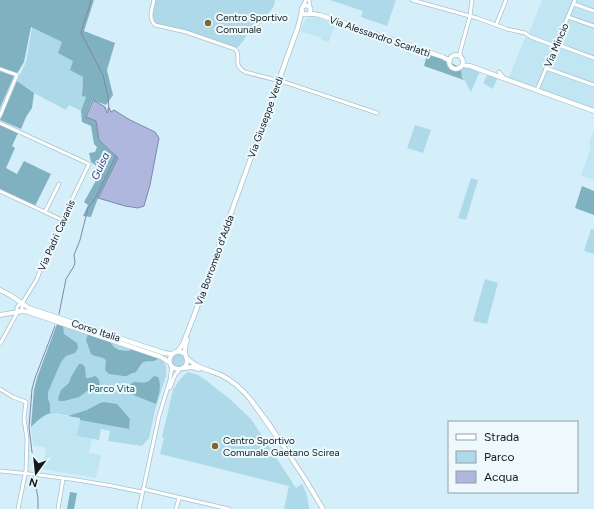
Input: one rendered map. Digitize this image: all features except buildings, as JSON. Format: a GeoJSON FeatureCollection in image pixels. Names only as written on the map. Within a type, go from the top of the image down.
{"type":"FeatureCollection","features":[{"type":"Feature","properties":{"kind":"street"},"geometry":{"type":"LineString","coordinates":[[154,0],[151,19],[155,25],[186,32],[235,49],[238,51],[237,60],[241,70],[377,112]]}},
{"type":"Feature","properties":{"kind":"street","name":"Via Giuseppe Verdi"},"geometry":{"type":"LineString","coordinates":[[233,208],[298,27],[302,9],[306,0]]}},
{"type":"Feature","properties":{"kind":"street"},"geometry":{"type":"LineString","coordinates":[[309,0],[310,8],[308,15],[304,15],[302,13],[302,9],[305,5],[310,8]]}},
{"type":"Feature","properties":{"kind":"street"},"geometry":{"type":"LineString","coordinates":[[412,0],[470,16],[507,29],[525,33],[531,37],[594,58]]}},
{"type":"Feature","properties":{"kind":"street"},"geometry":{"type":"LineString","coordinates":[[462,63],[459,54],[470,16],[472,0]]}},
{"type":"Feature","properties":{"kind":"street"},"geometry":{"type":"LineString","coordinates":[[496,25],[506,0]]}},
{"type":"Feature","properties":{"kind":"street"},"geometry":{"type":"LineString","coordinates":[[574,2],[594,11]]}},
{"type":"Feature","properties":{"kind":"street","name":"Via Mincio"},"geometry":{"type":"LineString","coordinates":[[537,90],[574,2]]}},
{"type":"Feature","properties":{"kind":"street","name":"Via Alessandro Scarlatti"},"geometry":{"type":"LineString","coordinates":[[310,8],[318,14],[450,59]]}},
{"type":"Feature","properties":{"kind":"street","name":"Via Alessandro Scarlatti"},"geometry":{"type":"LineString","coordinates":[[308,15],[318,14]]}},
{"type":"Feature","properties":{"kind":"street","name":"Via Giuseppe Verdi"},"geometry":{"type":"LineString","coordinates":[[298,27],[308,15]]}},
{"type":"Feature","properties":{"kind":"street"},"geometry":{"type":"LineString","coordinates":[[568,17],[594,26]]}},
{"type":"Feature","properties":{"kind":"street"},"geometry":{"type":"LineString","coordinates":[[459,54],[452,56],[450,59],[451,66],[455,68],[460,67],[462,63]]}},
{"type":"Feature","properties":{"kind":"street"},"geometry":{"type":"LineString","coordinates":[[462,63],[594,111]]}},
{"type":"Feature","properties":{"kind":"street"},"geometry":{"type":"LineString","coordinates":[[546,68],[594,85]]}},
{"type":"Feature","properties":{"kind":"street"},"geometry":{"type":"LineString","coordinates":[[0,69],[18,75],[0,116]]}},
{"type":"Feature","properties":{"kind":"street"},"geometry":{"type":"LineString","coordinates":[[499,72],[505,79]]}},
{"type":"Feature","properties":{"kind":"street","name":"Via Padri Cavanis"},"geometry":{"type":"LineString","coordinates":[[0,123],[89,164],[62,220],[34,285],[22,304],[18,307],[20,312],[0,343]]}},
{"type":"Feature","properties":{"kind":"street"},"geometry":{"type":"LineString","coordinates":[[45,212],[59,184]]}},
{"type":"Feature","properties":{"kind":"street"},"geometry":{"type":"LineString","coordinates":[[0,191],[62,220]]}},
{"type":"Feature","properties":{"kind":"street","name":"Via Borromeo d'Adda"},"geometry":{"type":"LineString","coordinates":[[186,356],[185,346],[195,313],[233,208]]}},
{"type":"Feature","properties":{"kind":"street","name":"Corso Italia"},"geometry":{"type":"LineString","coordinates":[[0,290],[29,308],[164,353],[171,354]]}},
{"type":"Feature","properties":{"kind":"street"},"geometry":{"type":"LineString","coordinates":[[0,315],[20,312]]}},
{"type":"Feature","properties":{"kind":"street","name":"Corso Italia"},"geometry":{"type":"LineString","coordinates":[[20,312],[84,330],[161,357],[169,362]]}},
{"type":"Feature","properties":{"kind":"street","name":"Via Borromeo d'Adda"},"geometry":{"type":"LineString","coordinates":[[178,351],[183,344],[195,313]]}},
{"type":"Feature","properties":{"kind":"street"},"geometry":{"type":"LineString","coordinates":[[232,382],[196,368],[176,369],[169,362],[170,356],[178,351],[182,352],[195,365],[220,375],[232,382],[242,390],[265,418],[324,509]]}},
{"type":"Feature","properties":{"kind":"street"},"geometry":{"type":"LineString","coordinates":[[159,416],[174,377],[187,363],[186,356]]}},
{"type":"Feature","properties":{"kind":"street"},"geometry":{"type":"LineString","coordinates":[[139,509],[159,416],[170,380],[172,366]]}},
{"type":"Feature","properties":{"kind":"street"},"geometry":{"type":"LineString","coordinates":[[0,390],[25,401],[26,403],[24,419],[27,439],[26,473],[18,509]]}},
{"type":"Feature","properties":{"kind":"street"},"geometry":{"type":"LineString","coordinates":[[0,471],[26,473],[143,491],[229,509]]}},
{"type":"Feature","properties":{"kind":"street"},"geometry":{"type":"LineString","coordinates":[[58,509],[63,479]]}},
{"type":"Feature","properties":{"kind":"street"},"geometry":{"type":"LineString","coordinates":[[176,509],[179,498]]}},
{"type":"Feature","properties":{"kind":"shaded area"},"geometry":{"type":"Polygon","coordinates":[[[0,0],[94,0],[84,31],[115,43],[107,70],[113,95],[106,105],[92,100],[86,116],[96,121],[99,140],[118,158],[98,198],[91,217],[83,216],[88,205],[84,202],[102,170],[91,162],[89,153],[95,152],[97,147],[94,144],[91,126],[82,122],[81,111],[86,97],[82,96],[83,77],[70,70],[73,61],[58,53],[62,42],[31,27],[24,62],[14,76],[0,108],[0,0]]]}},
{"type":"Feature","properties":{"kind":"shaded area"},"geometry":{"type":"Polygon","coordinates":[[[542,0],[594,0],[594,108],[508,79],[525,38],[527,38],[542,0]]]}},
{"type":"Feature","properties":{"kind":"shaded area"},"geometry":{"type":"Polygon","coordinates":[[[315,17],[335,24],[329,42],[300,31],[306,19],[315,17]]]}},
{"type":"Feature","properties":{"kind":"shaded area"},"geometry":{"type":"Polygon","coordinates":[[[428,51],[461,68],[462,77],[464,80],[424,66],[428,51]]]}},
{"type":"Feature","properties":{"kind":"shaded area"},"geometry":{"type":"Polygon","coordinates":[[[17,81],[34,93],[32,108],[21,129],[0,120],[17,81]]]}},
{"type":"Feature","properties":{"kind":"shaded area"},"geometry":{"type":"Polygon","coordinates":[[[0,125],[18,133],[12,146],[15,148],[6,168],[17,174],[24,161],[51,174],[35,206],[0,190],[0,125]]]}},
{"type":"Feature","properties":{"kind":"shaded area"},"geometry":{"type":"Polygon","coordinates":[[[594,131],[594,180],[581,175],[591,147],[589,143],[594,131]]]}},
{"type":"Feature","properties":{"kind":"shaded area"},"geometry":{"type":"Polygon","coordinates":[[[582,186],[594,191],[594,215],[575,208],[582,186]]]}},
{"type":"Feature","properties":{"kind":"shaded area"},"geometry":{"type":"Polygon","coordinates":[[[57,324],[63,326],[64,334],[77,343],[78,348],[75,353],[66,356],[61,362],[48,392],[50,413],[42,417],[31,427],[34,390],[37,378],[57,324]]]}},
{"type":"Feature","properties":{"kind":"shaded area"},"geometry":{"type":"Polygon","coordinates":[[[88,334],[110,342],[119,350],[128,351],[132,349],[159,358],[155,361],[146,361],[142,363],[136,372],[127,376],[109,374],[105,370],[106,360],[91,354],[86,340],[88,334]]]}},
{"type":"Feature","properties":{"kind":"shaded area"},"geometry":{"type":"Polygon","coordinates":[[[79,364],[82,364],[85,367],[86,378],[95,376],[99,380],[100,384],[98,391],[87,391],[79,397],[59,401],[58,398],[61,390],[69,383],[79,364]]]}},
{"type":"Feature","properties":{"kind":"shaded area"},"geometry":{"type":"Polygon","coordinates":[[[154,376],[158,377],[160,384],[156,404],[126,392],[133,382],[149,381],[154,376]]]}},
{"type":"Feature","properties":{"kind":"shaded area"},"geometry":{"type":"Polygon","coordinates":[[[104,402],[117,404],[130,419],[129,429],[80,420],[80,418],[68,416],[87,410],[104,402]]]}},
{"type":"Feature","properties":{"kind":"shaded area"},"geometry":{"type":"Polygon","coordinates":[[[50,413],[80,418],[77,436],[92,439],[89,453],[101,455],[96,478],[43,469],[46,448],[33,445],[31,427],[43,416],[50,413]]]}},
{"type":"Feature","properties":{"kind":"shaded area"},"geometry":{"type":"Polygon","coordinates":[[[70,492],[77,493],[74,509],[67,509],[70,492]]]}},
{"type":"Feature","properties":{"kind":"green space","name":"Centro Sportivo Comunale"},"geometry":{"type":"Polygon","coordinates":[[[156,0],[275,0],[274,6],[252,34],[248,32],[244,40],[236,48],[186,31],[156,24],[152,19],[156,0]]]}},
{"type":"Feature","properties":{"kind":"green space"},"geometry":{"type":"Polygon","coordinates":[[[330,0],[396,0],[387,26],[361,17],[363,11],[330,0]]]}},
{"type":"Feature","properties":{"kind":"green space"},"geometry":{"type":"Polygon","coordinates":[[[32,27],[62,42],[83,77],[82,95],[86,97],[81,111],[69,105],[66,110],[34,93],[17,81],[26,62],[32,27]]]}},
{"type":"Feature","properties":{"kind":"green space"},"geometry":{"type":"Polygon","coordinates":[[[466,67],[480,71],[471,92],[461,71],[461,68],[466,67]]]}},
{"type":"Feature","properties":{"kind":"green space"},"geometry":{"type":"Polygon","coordinates":[[[489,72],[498,76],[493,89],[483,83],[489,72]]]}},
{"type":"Feature","properties":{"kind":"green space"},"geometry":{"type":"Polygon","coordinates":[[[415,125],[431,130],[423,153],[407,148],[415,125]]]}},
{"type":"Feature","properties":{"kind":"green space"},"geometry":{"type":"Polygon","coordinates":[[[471,178],[478,180],[466,220],[458,218],[471,178]]]}},
{"type":"Feature","properties":{"kind":"green space"},"geometry":{"type":"Polygon","coordinates":[[[591,229],[594,230],[594,254],[584,251],[591,229]]]}},
{"type":"Feature","properties":{"kind":"green space"},"geometry":{"type":"Polygon","coordinates":[[[485,279],[498,283],[487,324],[473,321],[485,279]]]}},
{"type":"Feature","properties":{"kind":"green space","name":"Parco Vita"},"geometry":{"type":"Polygon","coordinates":[[[57,324],[159,358],[163,361],[166,366],[166,376],[155,410],[149,438],[142,446],[108,441],[110,431],[101,429],[99,440],[77,436],[80,418],[59,414],[48,414],[31,427],[34,390],[37,378],[57,324]]]}},
{"type":"Feature","properties":{"kind":"green space"},"geometry":{"type":"Polygon","coordinates":[[[178,353],[183,355],[185,360],[183,365],[178,367],[173,365],[171,360],[173,355],[178,353]]]}},
{"type":"Feature","properties":{"kind":"green space","name":"Centro Sportivo Comunale Gaetano Scirea"},"geometry":{"type":"Polygon","coordinates":[[[188,372],[198,375],[207,381],[232,401],[251,419],[296,488],[302,484],[307,495],[309,509],[284,509],[289,486],[160,454],[164,438],[162,437],[173,390],[179,380],[188,372]]]}},
{"type":"Feature","properties":{"kind":"water"},"geometry":{"type":"Polygon","coordinates":[[[93,100],[105,107],[107,113],[108,108],[111,112],[114,110],[130,120],[155,132],[159,138],[150,185],[144,206],[138,208],[125,206],[98,198],[118,158],[99,140],[96,121],[86,117],[93,100]]]}},
{"type":"Feature","properties":{"kind":"waterway","name":"Guisa"},"geometry":{"type":"LineString","coordinates":[[91,0],[81,33],[103,75],[109,109]]}},
{"type":"Feature","properties":{"kind":"waterway","name":"Guisa"},"geometry":{"type":"LineString","coordinates":[[59,314],[66,279],[74,266],[74,255],[80,240],[88,208],[96,197],[116,156]]}},
{"type":"Feature","properties":{"kind":"waterway","name":"Guisa"},"geometry":{"type":"LineString","coordinates":[[34,469],[29,427],[32,389],[55,326]]}},
{"type":"Feature","properties":{"kind":"waterway","name":"Guisa"},"geometry":{"type":"LineString","coordinates":[[34,476],[38,498],[38,509]]}},
{"type":"Feature","properties":{"kind":"place","name":"Centro Sportivo Comunale"},"geometry":{"type":"Point","coordinates":[208,23]}},
{"type":"Feature","properties":{"kind":"place","name":"Centro Sportivo Comunale Gaetano Scirea"},"geometry":{"type":"Point","coordinates":[215,446]}}]}
